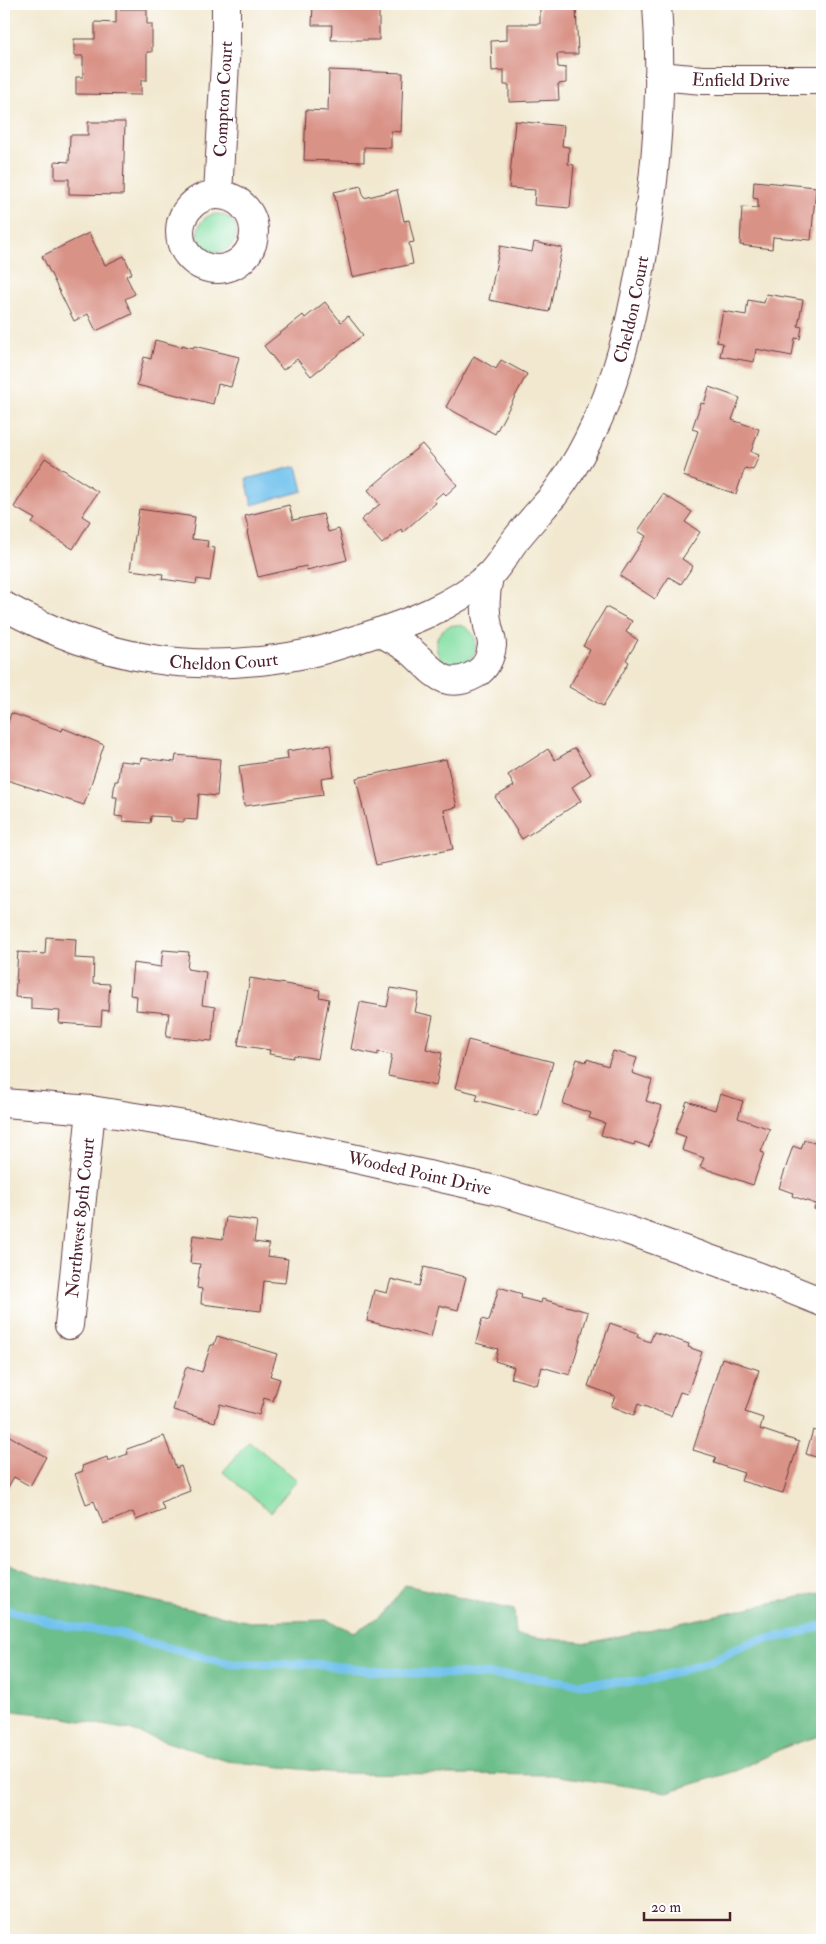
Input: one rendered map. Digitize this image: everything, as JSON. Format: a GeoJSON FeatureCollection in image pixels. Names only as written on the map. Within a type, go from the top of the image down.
{"type":"FeatureCollection","features":[{"type":"Feature","properties":{"kind":"street","name":"Compton Court"},"geometry":{"type":"LineString","coordinates":[[218,195],[226,43],[226,4]]}},
{"type":"Feature","properties":{"kind":"street","name":"Cheldon Court"},"geometry":{"type":"LineString","coordinates":[[379,632],[410,650],[434,675],[449,680],[466,680],[480,672],[490,659],[492,643],[485,610],[485,593],[489,577],[517,538],[555,493],[587,443],[611,390],[630,323],[652,196],[659,76],[657,4]]}},
{"type":"Feature","properties":{"kind":"street","name":"Enfield Drive"},"geometry":{"type":"LineString","coordinates":[[659,76],[702,80],[822,80]]}},
{"type":"Feature","properties":{"kind":"street","name":"Cheldon Court"},"geometry":{"type":"LineString","coordinates":[[4,606],[34,623],[108,651],[162,661],[219,664],[272,660],[324,650],[404,625],[436,611],[489,577]]}},
{"type":"Feature","properties":{"kind":"street","name":"Wooded Point Drive"},"geometry":{"type":"LineString","coordinates":[[4,1103],[91,1110],[198,1127],[352,1158],[495,1190],[627,1230],[760,1277],[822,1302]]}},
{"type":"Feature","properties":{"kind":"street","name":"Northwest 89th Court"},"geometry":{"type":"LineString","coordinates":[[69,1325],[91,1110]]}},
{"type":"Feature","properties":{"kind":"green space"},"geometry":{"type":"Polygon","coordinates":[[[217,214],[230,220],[236,233],[230,246],[217,252],[204,246],[198,233],[204,220],[217,214]]]}},
{"type":"Feature","properties":{"kind":"green space"},"geometry":{"type":"Polygon","coordinates":[[[460,625],[467,628],[473,634],[476,645],[475,653],[467,662],[460,665],[452,665],[445,662],[437,653],[436,641],[439,634],[448,626],[460,625]]]}},
{"type":"Feature","properties":{"kind":"green space"},"geometry":{"type":"Polygon","coordinates":[[[249,1441],[297,1480],[271,1512],[223,1472],[249,1441]]]}},
{"type":"Feature","properties":{"kind":"green space"},"geometry":{"type":"Polygon","coordinates":[[[4,1562],[42,1577],[250,1622],[326,1620],[354,1632],[383,1612],[405,1585],[514,1610],[516,1635],[588,1643],[822,1592],[822,1737],[819,1736],[788,1746],[736,1771],[667,1792],[552,1775],[335,1773],[227,1761],[129,1730],[49,1715],[4,1710],[4,1562]]]}},
{"type":"Feature","properties":{"kind":"water"},"geometry":{"type":"Polygon","coordinates":[[[297,466],[303,491],[252,505],[246,479],[297,466]]]}},
{"type":"Feature","properties":{"kind":"building"},"geometry":{"type":"Polygon","coordinates":[[[313,4],[379,4],[379,40],[331,40],[332,25],[312,25],[313,4]]]}},
{"type":"Feature","properties":{"kind":"building"},"geometry":{"type":"Polygon","coordinates":[[[576,6],[578,54],[557,54],[558,67],[566,68],[566,83],[558,84],[559,100],[509,102],[509,85],[504,85],[504,70],[492,71],[491,41],[507,40],[507,24],[540,24],[540,7],[576,6]]]}},
{"type":"Feature","properties":{"kind":"building"},"geometry":{"type":"Polygon","coordinates":[[[116,9],[147,9],[147,24],[152,24],[152,52],[147,52],[147,80],[141,80],[141,95],[76,94],[76,77],[83,77],[83,56],[74,56],[74,39],[95,39],[95,22],[116,23],[116,9]]]}},
{"type":"Feature","properties":{"kind":"building"},"geometry":{"type":"Polygon","coordinates":[[[329,70],[403,73],[401,132],[391,131],[391,148],[364,147],[364,162],[304,160],[306,110],[328,111],[329,70]]]}},
{"type":"Feature","properties":{"kind":"building"},"geometry":{"type":"Polygon","coordinates":[[[515,121],[564,126],[562,146],[569,147],[568,164],[574,165],[570,208],[534,205],[535,190],[509,188],[515,121]]]}},
{"type":"Feature","properties":{"kind":"building"},"geometry":{"type":"Polygon","coordinates":[[[88,122],[125,122],[123,195],[69,194],[69,179],[55,179],[55,161],[69,162],[70,135],[88,135],[88,122]]]}},
{"type":"Feature","properties":{"kind":"building"},"geometry":{"type":"Polygon","coordinates":[[[754,181],[816,187],[811,240],[773,237],[772,249],[740,245],[742,207],[758,208],[758,199],[753,198],[754,181]]]}},
{"type":"Feature","properties":{"kind":"building"},"geometry":{"type":"Polygon","coordinates":[[[361,186],[364,198],[397,190],[404,221],[409,220],[414,242],[409,243],[413,264],[352,277],[334,192],[361,186]]]}},
{"type":"Feature","properties":{"kind":"building"},"geometry":{"type":"Polygon","coordinates":[[[89,233],[105,265],[124,256],[132,273],[126,276],[135,294],[125,299],[132,314],[96,331],[88,314],[74,321],[42,256],[89,233]]]}},
{"type":"Feature","properties":{"kind":"building"},"geometry":{"type":"Polygon","coordinates":[[[534,242],[562,248],[549,312],[489,300],[500,246],[532,252],[534,242]]]}},
{"type":"Feature","properties":{"kind":"building"},"geometry":{"type":"Polygon","coordinates":[[[766,294],[803,300],[798,326],[802,327],[800,339],[795,338],[792,356],[756,349],[754,362],[720,356],[723,343],[717,342],[723,311],[746,315],[748,300],[764,303],[766,294]]]}},
{"type":"Feature","properties":{"kind":"building"},"geometry":{"type":"Polygon","coordinates":[[[325,302],[341,322],[348,316],[363,335],[311,376],[297,359],[283,370],[264,346],[303,315],[305,318],[325,302]]]}},
{"type":"Feature","properties":{"kind":"building"},"geometry":{"type":"Polygon","coordinates":[[[155,340],[182,347],[182,345],[193,348],[194,346],[239,357],[231,387],[218,384],[213,404],[137,385],[144,357],[151,359],[155,340]]]}},
{"type":"Feature","properties":{"kind":"building"},"geometry":{"type":"Polygon","coordinates":[[[474,356],[496,369],[501,360],[527,374],[495,434],[446,407],[474,356]]]}},
{"type":"Feature","properties":{"kind":"building"},"geometry":{"type":"Polygon","coordinates":[[[709,387],[740,398],[732,420],[759,429],[751,452],[759,455],[753,470],[745,468],[736,494],[683,476],[698,431],[692,429],[701,403],[704,404],[709,387]]]}},
{"type":"Feature","properties":{"kind":"building"},"geometry":{"type":"Polygon","coordinates":[[[422,444],[457,485],[446,495],[443,492],[434,500],[436,503],[403,532],[401,529],[382,544],[361,520],[380,504],[368,490],[422,444]]]}},
{"type":"Feature","properties":{"kind":"building"},"geometry":{"type":"Polygon","coordinates":[[[45,458],[98,492],[82,516],[90,521],[73,549],[32,523],[35,519],[14,507],[45,458]]]}},
{"type":"Feature","properties":{"kind":"building"},"geometry":{"type":"Polygon","coordinates":[[[663,494],[692,512],[685,522],[700,532],[682,559],[693,566],[681,584],[669,577],[655,599],[620,576],[646,536],[638,531],[663,494]]]}},
{"type":"Feature","properties":{"kind":"building"},"geometry":{"type":"Polygon","coordinates":[[[289,505],[293,520],[323,514],[328,532],[339,529],[347,560],[307,570],[306,566],[258,577],[245,516],[289,505]]]}},
{"type":"Feature","properties":{"kind":"building"},"geometry":{"type":"Polygon","coordinates":[[[139,509],[195,517],[192,539],[208,541],[207,547],[215,548],[210,581],[197,579],[196,584],[162,579],[163,574],[130,570],[139,509]]]}},
{"type":"Feature","properties":{"kind":"building"},"geometry":{"type":"Polygon","coordinates":[[[606,607],[632,621],[626,632],[638,640],[626,660],[629,662],[603,706],[569,687],[590,650],[583,646],[606,607]]]}},
{"type":"Feature","properties":{"kind":"building"},"geometry":{"type":"Polygon","coordinates":[[[11,713],[62,731],[63,728],[104,745],[84,805],[4,779],[4,736],[11,713]]]}},
{"type":"Feature","properties":{"kind":"building"},"geometry":{"type":"Polygon","coordinates":[[[330,745],[334,776],[321,778],[323,795],[244,806],[239,766],[288,759],[287,751],[330,745]]]}},
{"type":"Feature","properties":{"kind":"building"},"geometry":{"type":"Polygon","coordinates":[[[575,748],[591,774],[572,787],[581,801],[522,839],[495,797],[514,786],[508,775],[548,749],[555,760],[575,748]]]}},
{"type":"Feature","properties":{"kind":"building"},"geometry":{"type":"Polygon","coordinates":[[[176,755],[220,759],[217,796],[199,794],[197,820],[171,821],[171,817],[151,816],[150,823],[123,821],[123,817],[115,816],[117,797],[113,797],[115,781],[118,781],[120,761],[140,763],[141,758],[175,762],[176,755]]]}},
{"type":"Feature","properties":{"kind":"building"},"geometry":{"type":"Polygon","coordinates":[[[446,759],[457,807],[444,810],[453,849],[376,865],[356,778],[446,759]]]}},
{"type":"Feature","properties":{"kind":"building"},"geometry":{"type":"Polygon","coordinates":[[[46,937],[76,939],[75,958],[94,959],[93,983],[110,984],[108,1011],[102,1010],[101,1026],[59,1023],[60,1011],[31,1009],[31,998],[15,997],[18,952],[45,954],[46,937]]]}},
{"type":"Feature","properties":{"kind":"building"},"geometry":{"type":"Polygon","coordinates":[[[163,950],[189,952],[187,969],[206,972],[202,1005],[215,1007],[212,1041],[166,1037],[169,1013],[136,1010],[137,996],[130,995],[133,963],[161,967],[163,950]]]}},
{"type":"Feature","properties":{"kind":"building"},"geometry":{"type":"Polygon","coordinates":[[[250,978],[320,990],[319,997],[329,999],[318,1059],[294,1055],[293,1058],[269,1054],[270,1050],[238,1045],[250,978]]]}},
{"type":"Feature","properties":{"kind":"building"},"geometry":{"type":"Polygon","coordinates":[[[391,988],[419,993],[415,1012],[433,1016],[426,1049],[442,1053],[436,1086],[388,1076],[392,1055],[378,1052],[378,1055],[351,1049],[360,1002],[387,1007],[391,988]]]}},
{"type":"Feature","properties":{"kind":"building"},"geometry":{"type":"Polygon","coordinates":[[[468,1040],[553,1062],[538,1116],[476,1100],[478,1094],[455,1088],[468,1040]]]}},
{"type":"Feature","properties":{"kind":"building"},"geometry":{"type":"Polygon","coordinates":[[[613,1051],[637,1058],[632,1073],[652,1080],[646,1101],[662,1106],[649,1147],[635,1142],[634,1145],[601,1135],[605,1123],[589,1118],[591,1113],[563,1104],[577,1059],[586,1062],[587,1059],[608,1066],[613,1051]]]}},
{"type":"Feature","properties":{"kind":"building"},"geometry":{"type":"Polygon","coordinates":[[[720,1094],[743,1101],[738,1118],[770,1129],[761,1152],[764,1153],[753,1185],[700,1167],[704,1158],[682,1150],[686,1137],[675,1133],[687,1101],[715,1110],[720,1094]]]}},
{"type":"Feature","properties":{"kind":"building"},"geometry":{"type":"Polygon","coordinates":[[[804,1140],[822,1145],[822,1212],[814,1209],[816,1204],[792,1196],[793,1193],[779,1188],[793,1146],[801,1149],[804,1140]]]}},
{"type":"Feature","properties":{"kind":"building"},"geometry":{"type":"Polygon","coordinates":[[[226,1217],[257,1221],[254,1242],[269,1244],[267,1256],[288,1259],[285,1283],[264,1281],[261,1311],[201,1304],[202,1289],[197,1288],[200,1264],[190,1263],[193,1235],[223,1239],[226,1217]]]}},
{"type":"Feature","properties":{"kind":"building"},"geometry":{"type":"Polygon","coordinates":[[[424,1267],[466,1277],[458,1310],[439,1305],[431,1337],[367,1321],[374,1290],[387,1293],[391,1279],[419,1286],[424,1267]]]}},
{"type":"Feature","properties":{"kind":"building"},"geometry":{"type":"Polygon","coordinates":[[[499,1287],[522,1294],[521,1298],[541,1303],[542,1299],[588,1312],[570,1375],[542,1367],[537,1385],[511,1378],[514,1367],[495,1361],[498,1349],[476,1343],[482,1319],[489,1321],[499,1287]]]}},
{"type":"Feature","properties":{"kind":"building"},"geometry":{"type":"Polygon","coordinates":[[[610,1323],[638,1333],[637,1337],[650,1342],[654,1332],[689,1344],[688,1347],[702,1352],[687,1394],[680,1392],[671,1416],[638,1404],[634,1415],[611,1406],[615,1396],[588,1386],[610,1323]]]}},
{"type":"Feature","properties":{"kind":"building"},"geometry":{"type":"Polygon","coordinates":[[[217,1336],[277,1354],[270,1376],[280,1379],[273,1401],[264,1398],[259,1415],[220,1404],[215,1422],[173,1410],[186,1367],[202,1372],[211,1345],[214,1345],[217,1336]]]}},
{"type":"Feature","properties":{"kind":"building"},"geometry":{"type":"Polygon","coordinates":[[[722,1358],[759,1370],[745,1412],[763,1418],[760,1429],[799,1442],[783,1493],[741,1481],[744,1473],[714,1463],[716,1457],[693,1450],[722,1358]]]}},
{"type":"Feature","properties":{"kind":"building"},"geometry":{"type":"Polygon","coordinates":[[[822,1419],[822,1459],[806,1454],[813,1430],[818,1432],[822,1419]]]}},
{"type":"Feature","properties":{"kind":"building"},"geometry":{"type":"Polygon","coordinates":[[[6,1434],[46,1457],[30,1486],[14,1477],[4,1494],[4,1438],[6,1434]]]}},
{"type":"Feature","properties":{"kind":"building"},"geometry":{"type":"Polygon","coordinates":[[[164,1436],[176,1468],[181,1466],[190,1491],[161,1502],[164,1509],[136,1520],[133,1512],[103,1524],[94,1501],[86,1504],[75,1474],[83,1471],[82,1466],[107,1457],[108,1461],[128,1454],[127,1449],[164,1436]]]}},
{"type":"Feature","properties":{"kind":"waterway"},"geometry":{"type":"LineString","coordinates":[[4,1609],[66,1626],[120,1633],[149,1643],[232,1664],[315,1664],[383,1672],[523,1676],[576,1684],[646,1681],[711,1661],[752,1642],[799,1633],[822,1625]]}}]}
